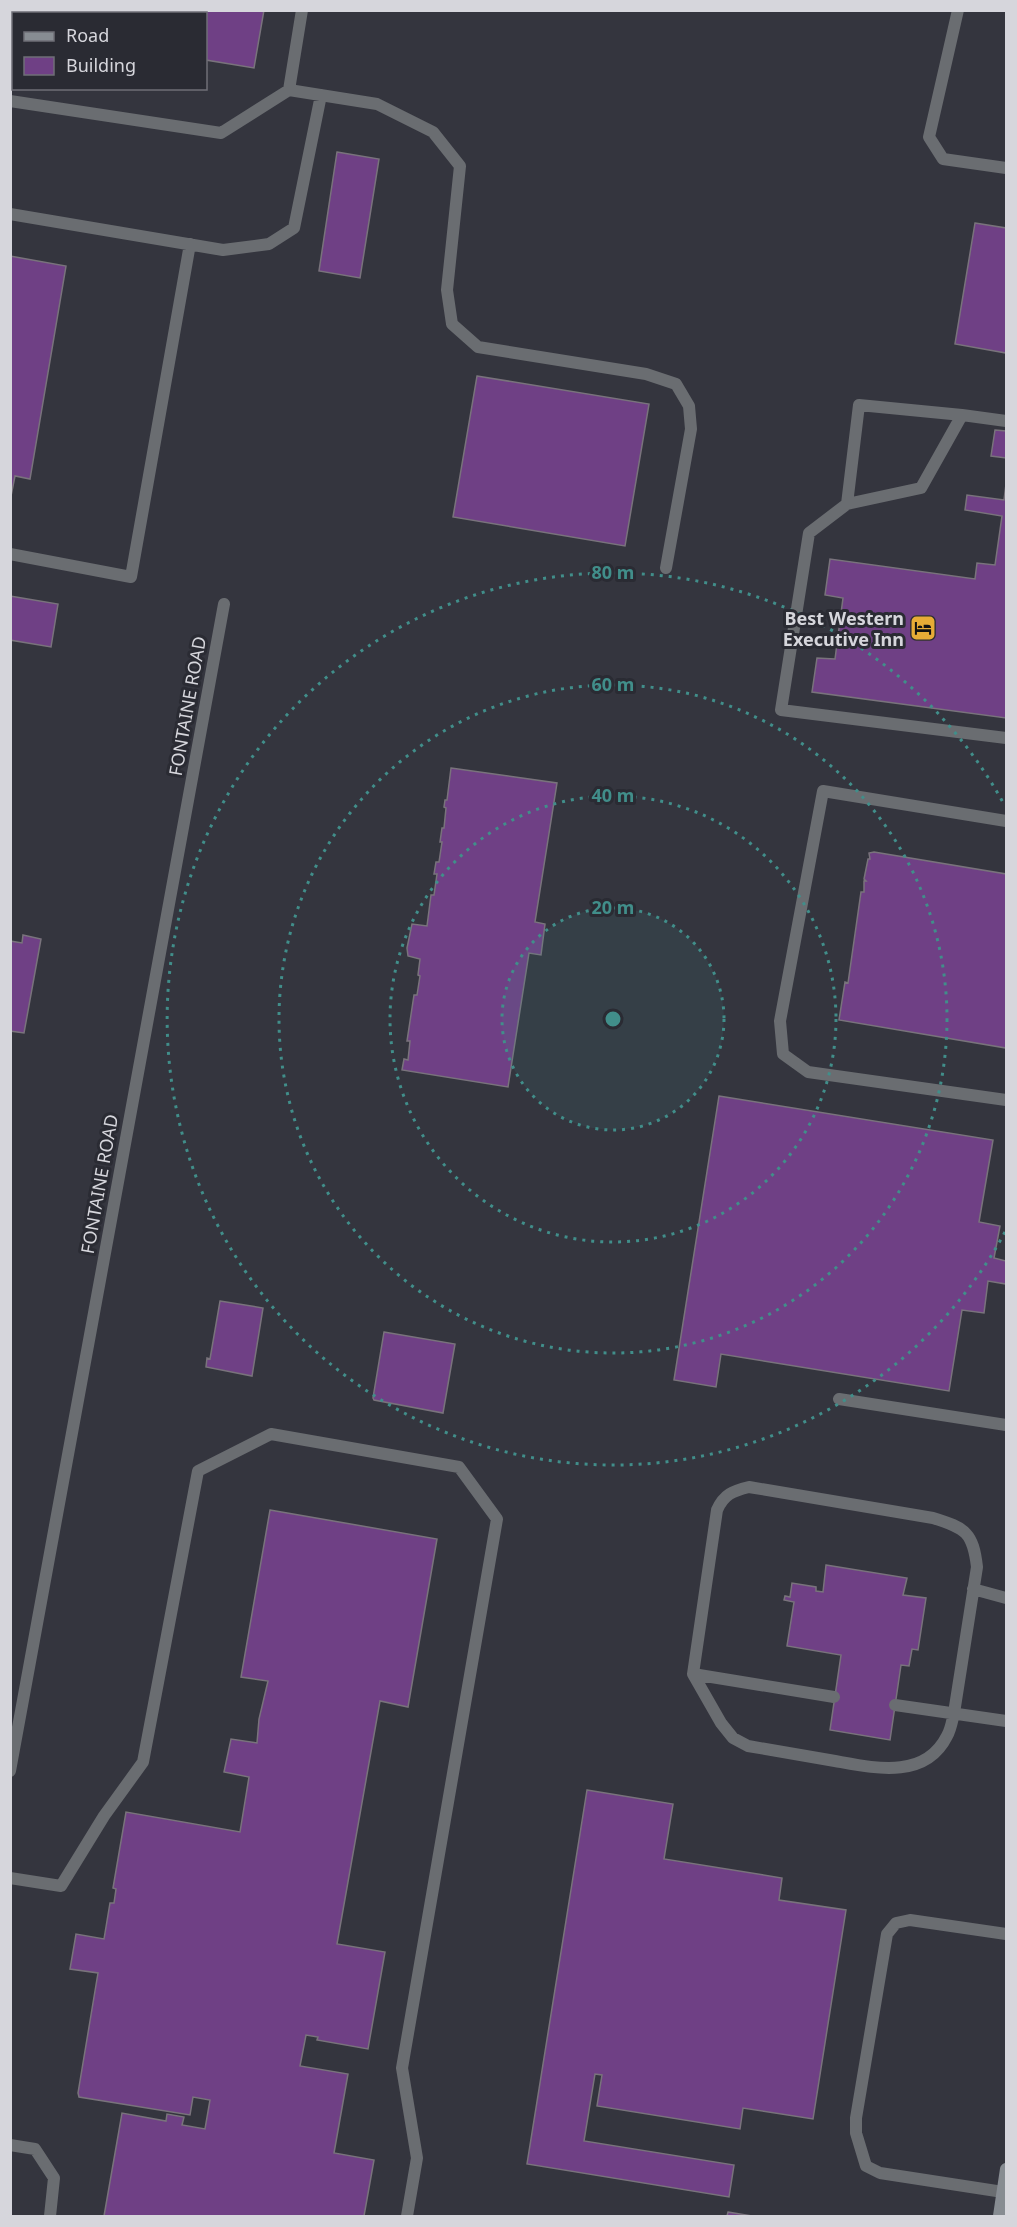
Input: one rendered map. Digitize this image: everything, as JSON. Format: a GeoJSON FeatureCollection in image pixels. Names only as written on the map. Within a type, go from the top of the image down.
{"type":"FeatureCollection","features":[{"type":"Feature","properties":{"kind":"main road"},"geometry":{"type":"LineString","coordinates":[[999,2217],[1006,2169]]}},
{"type":"Feature","properties":{"kind":"street"},"geometry":{"type":"LineString","coordinates":[[289,90],[302,10]]}},
{"type":"Feature","properties":{"kind":"street"},"geometry":{"type":"LineString","coordinates":[[958,10],[928,137],[943,159],[1006,168]]}},
{"type":"Feature","properties":{"kind":"street"},"geometry":{"type":"LineString","coordinates":[[10,101],[221,133],[289,90],[377,104],[433,132],[460,166],[447,290],[452,324],[478,347],[646,374],[676,384],[689,405],[692,429],[666,568]]}},
{"type":"Feature","properties":{"kind":"street"},"geometry":{"type":"LineString","coordinates":[[10,214],[223,250],[269,244],[294,228],[321,95]]}},
{"type":"Feature","properties":{"kind":"street"},"geometry":{"type":"LineString","coordinates":[[10,554],[131,577],[190,244]]}},
{"type":"Feature","properties":{"kind":"street"},"geometry":{"type":"LineString","coordinates":[[847,504],[859,405],[1006,421]]}},
{"type":"Feature","properties":{"kind":"street"},"geometry":{"type":"LineString","coordinates":[[962,415],[921,488],[847,504],[809,533],[781,710],[1006,738]]}},
{"type":"Feature","properties":{"kind":"street","name":"FONTAINE ROAD"},"geometry":{"type":"LineString","coordinates":[[10,1771],[224,604]]}},
{"type":"Feature","properties":{"kind":"street"},"geometry":{"type":"LineString","coordinates":[[1006,821],[823,791],[780,1021],[783,1053],[808,1072],[1006,1100]]}},
{"type":"Feature","properties":{"kind":"street"},"geometry":{"type":"LineString","coordinates":[[839,1399],[1006,1425]]}},
{"type":"Feature","properties":{"kind":"street"},"geometry":{"type":"LineString","coordinates":[[10,1878],[61,1886],[104,1816],[143,1762],[198,1471],[271,1434],[459,1467],[497,1519],[402,2068],[417,2158],[407,2217]]}},
{"type":"Feature","properties":{"kind":"street"},"geometry":{"type":"LineString","coordinates":[[749,1487],[951,1523],[965,1531],[974,1545],[977,1567],[973,1589],[954,1713],[947,1736],[934,1752],[919,1762],[902,1768],[878,1768],[748,1746],[733,1738],[727,1731],[693,1674],[717,1510],[722,1498],[733,1491],[749,1487]]}},
{"type":"Feature","properties":{"kind":"street"},"geometry":{"type":"LineString","coordinates":[[973,1589],[1006,1598]]}},
{"type":"Feature","properties":{"kind":"street"},"geometry":{"type":"LineString","coordinates":[[693,1674],[834,1697]]}},
{"type":"Feature","properties":{"kind":"street"},"geometry":{"type":"LineString","coordinates":[[895,1705],[1006,1721]]}},
{"type":"Feature","properties":{"kind":"street"},"geometry":{"type":"LineString","coordinates":[[1003,2192],[880,2173],[866,2166],[856,2133],[856,2118],[887,1934],[896,1923],[910,1920],[1006,1934]]}},
{"type":"Feature","properties":{"kind":"street"},"geometry":{"type":"LineString","coordinates":[[10,2145],[35,2149],[54,2178],[50,2217]]}},
{"type":"Feature","properties":{"kind":"building"},"geometry":{"type":"Polygon","coordinates":[[[10,10],[264,10],[254,68],[207,60],[207,12],[12,12],[12,60],[10,59],[10,10]]]}},
{"type":"Feature","properties":{"kind":"building"},"geometry":{"type":"Polygon","coordinates":[[[337,152],[379,159],[360,278],[319,271],[337,152]]]}},
{"type":"Feature","properties":{"kind":"building"},"geometry":{"type":"Polygon","coordinates":[[[975,223],[1006,228],[1006,353],[955,344],[975,223]]]}},
{"type":"Feature","properties":{"kind":"building"},"geometry":{"type":"Polygon","coordinates":[[[10,256],[66,266],[30,479],[15,476],[10,501],[10,256]]]}},
{"type":"Feature","properties":{"kind":"building"},"geometry":{"type":"Polygon","coordinates":[[[477,376],[649,404],[625,546],[453,517],[477,376]]]}},
{"type":"Feature","properties":{"kind":"building"},"geometry":{"type":"Polygon","coordinates":[[[995,430],[1006,431],[1006,458],[991,456],[995,430]]]}},
{"type":"Feature","properties":{"kind":"building","name":"Best Western Executive Inn"},"geometry":{"type":"Polygon","coordinates":[[[1006,484],[1006,718],[812,692],[817,658],[835,659],[843,598],[825,595],[830,559],[975,579],[977,563],[995,565],[1002,516],[965,510],[967,495],[1004,500],[1006,484]]]}},
{"type":"Feature","properties":{"kind":"building"},"geometry":{"type":"Polygon","coordinates":[[[10,596],[58,604],[51,647],[10,640],[10,596]]]}},
{"type":"Feature","properties":{"kind":"building"},"geometry":{"type":"Polygon","coordinates":[[[451,768],[557,783],[535,922],[545,924],[541,955],[529,953],[508,1087],[402,1070],[404,1059],[408,1060],[410,1041],[407,1041],[414,995],[417,995],[420,976],[418,975],[420,959],[408,956],[407,948],[412,924],[427,926],[431,895],[434,895],[437,874],[434,874],[436,862],[439,862],[446,808],[444,807],[451,768]]]}},
{"type":"Feature","properties":{"kind":"building"},"geometry":{"type":"Polygon","coordinates":[[[869,853],[1006,874],[1006,1048],[839,1020],[845,982],[848,983],[861,892],[864,892],[864,881],[866,881],[864,879],[868,859],[870,859],[869,853]]]}},
{"type":"Feature","properties":{"kind":"building"},"geometry":{"type":"Polygon","coordinates":[[[23,935],[41,939],[24,1033],[10,1031],[10,941],[22,943],[23,935]]]}},
{"type":"Feature","properties":{"kind":"building"},"geometry":{"type":"Polygon","coordinates":[[[719,1096],[993,1140],[979,1222],[1000,1226],[994,1258],[1006,1261],[1006,1284],[988,1281],[984,1313],[962,1310],[949,1391],[721,1354],[716,1387],[674,1380],[719,1096]]]}},
{"type":"Feature","properties":{"kind":"building"},"geometry":{"type":"Polygon","coordinates":[[[220,1301],[263,1308],[252,1376],[206,1367],[207,1358],[210,1359],[220,1301]]]}},
{"type":"Feature","properties":{"kind":"building"},"geometry":{"type":"Polygon","coordinates":[[[384,1332],[455,1344],[443,1413],[374,1400],[384,1332]]]}},
{"type":"Feature","properties":{"kind":"building"},"geometry":{"type":"Polygon","coordinates":[[[270,1510],[437,1539],[408,1707],[380,1701],[337,1944],[385,1952],[368,2049],[317,2040],[318,2037],[306,2035],[300,2066],[348,2074],[334,2153],[374,2160],[364,2216],[104,2216],[122,2113],[166,2121],[167,2114],[184,2117],[182,2125],[205,2129],[210,2100],[193,2097],[190,2115],[79,2097],[98,1973],[70,1969],[76,1934],[104,1939],[110,1903],[114,1903],[116,1889],[113,1888],[126,1812],[240,1832],[249,1777],[224,1772],[231,1739],[257,1743],[259,1719],[268,1681],[241,1677],[270,1510]]]}},
{"type":"Feature","properties":{"kind":"building"},"geometry":{"type":"Polygon","coordinates":[[[826,1565],[907,1578],[903,1595],[926,1598],[918,1650],[912,1649],[909,1666],[901,1665],[890,1740],[830,1730],[841,1655],[787,1646],[794,1602],[784,1600],[785,1596],[790,1597],[792,1583],[816,1587],[816,1591],[823,1592],[826,1565]]]}},
{"type":"Feature","properties":{"kind":"building"},"geometry":{"type":"Polygon","coordinates":[[[587,1790],[673,1804],[664,1859],[782,1878],[779,1900],[846,1910],[813,2119],[743,2108],[740,2129],[597,2106],[602,2075],[595,2074],[584,2141],[734,2165],[729,2197],[527,2164],[587,1790]]]}},
{"type":"Feature","properties":{"kind":"building"},"geometry":{"type":"Polygon","coordinates":[[[728,2212],[752,2216],[727,2216],[728,2212]]]}},
{"type":"Feature","properties":{"kind":"place","name":"Best Western Executive Inn"},"geometry":{"type":"Point","coordinates":[923,628]}}]}
